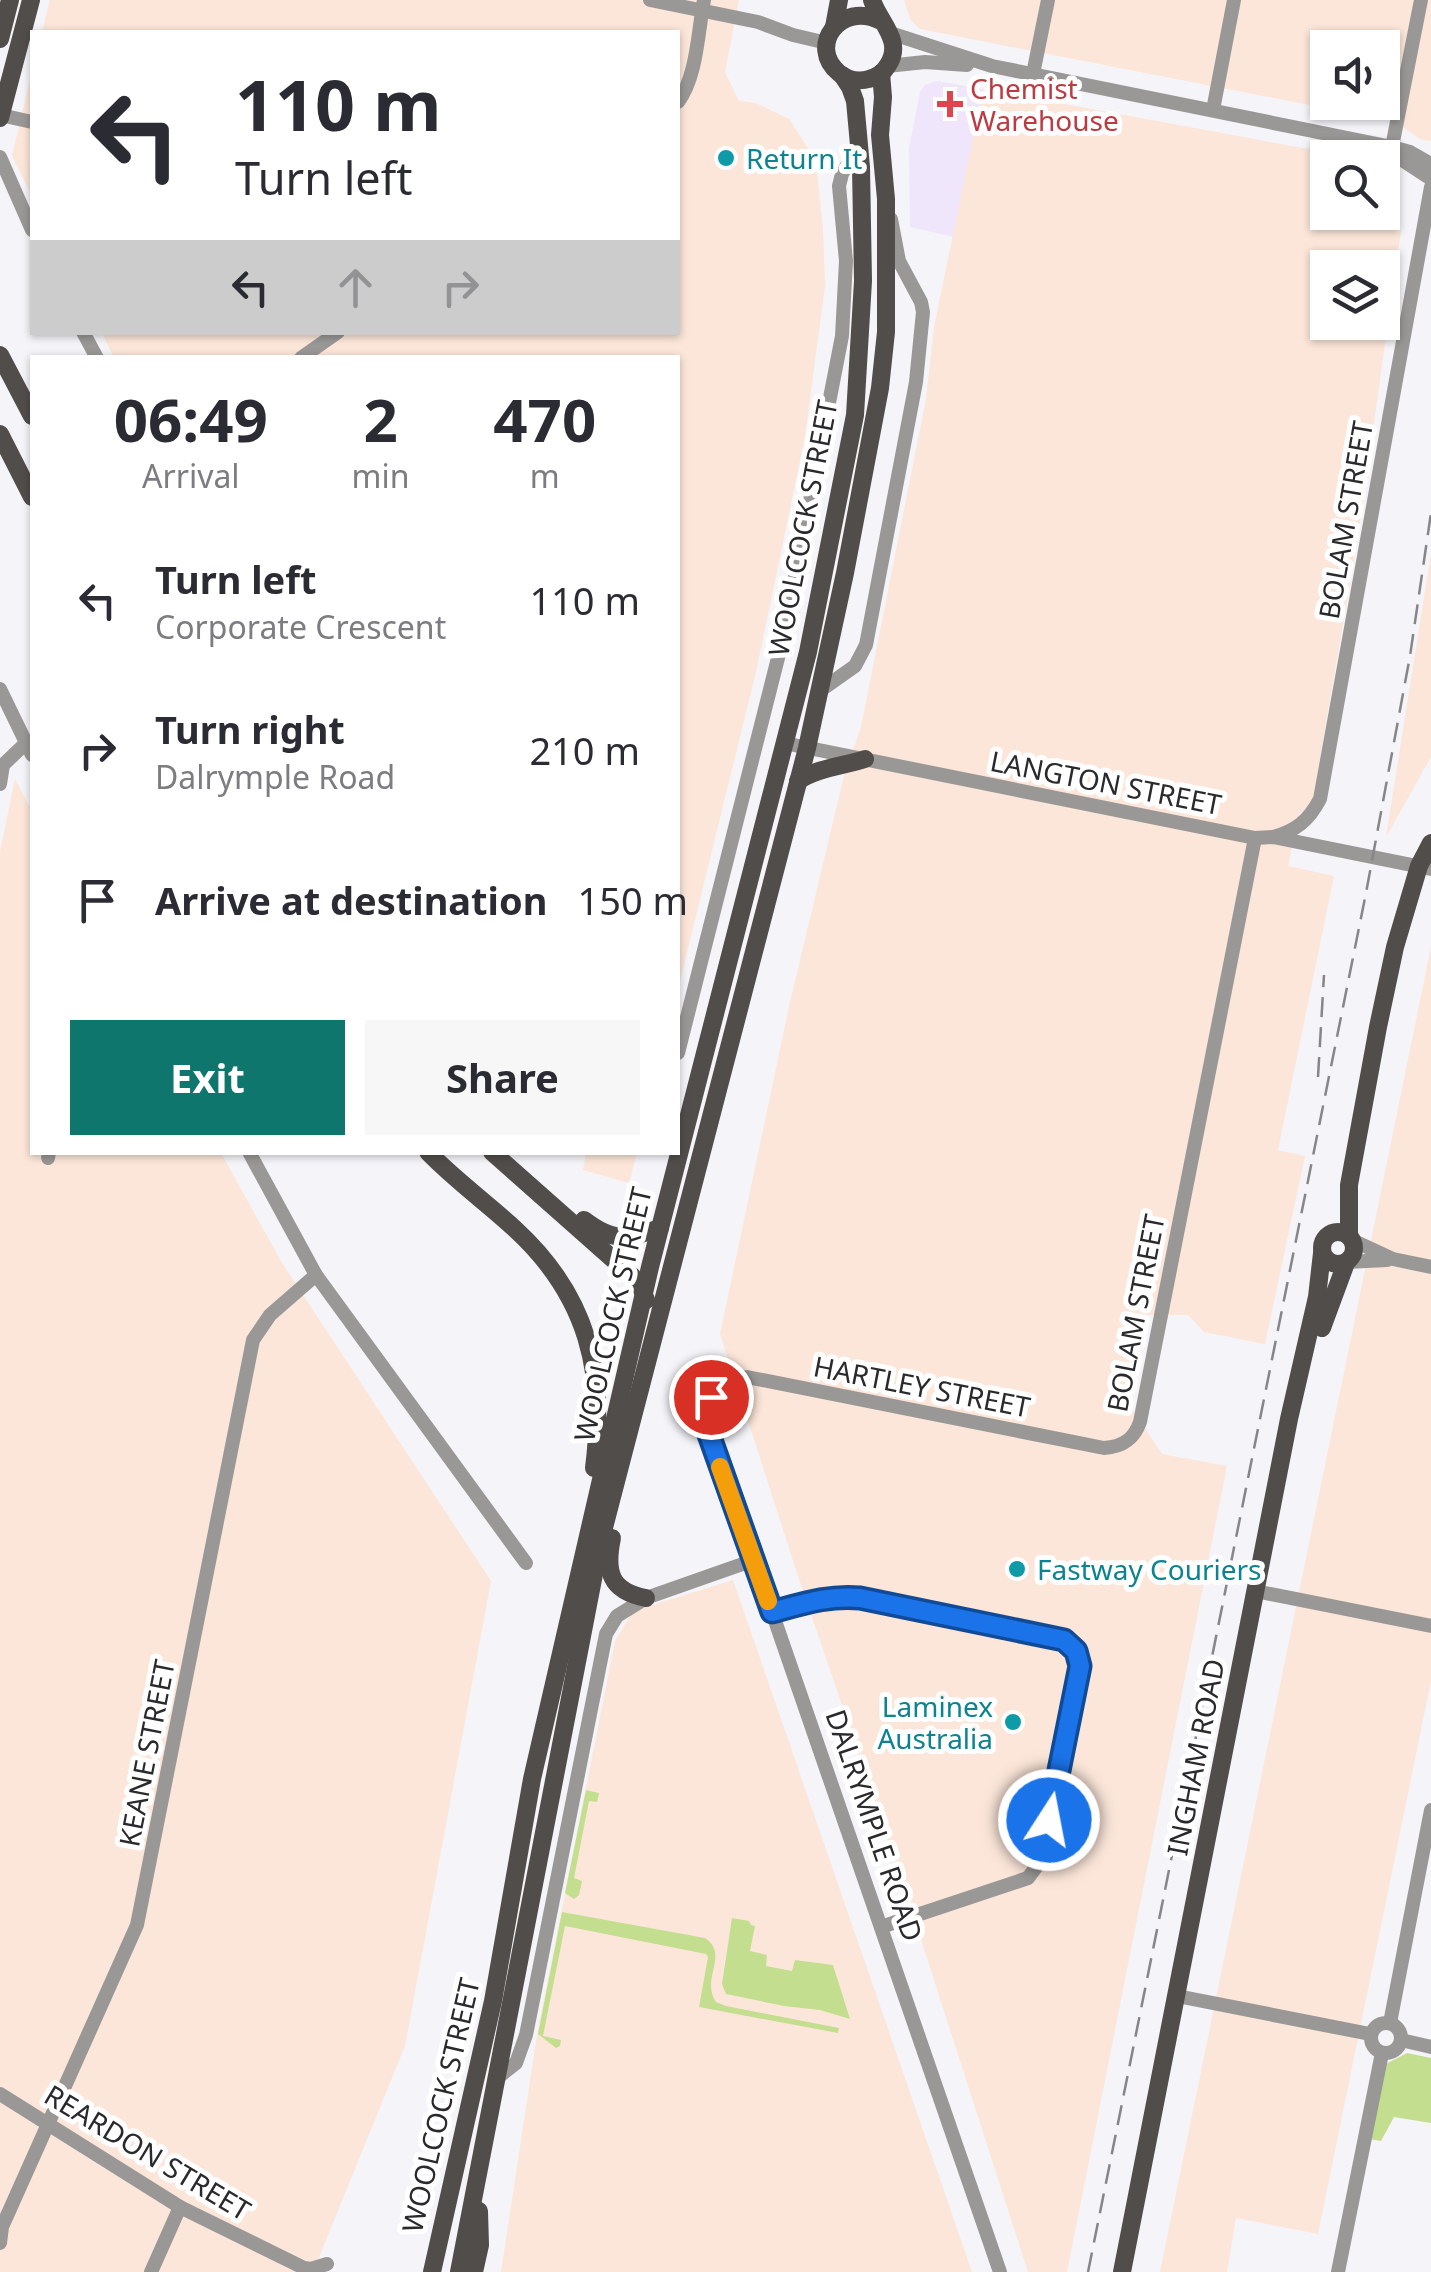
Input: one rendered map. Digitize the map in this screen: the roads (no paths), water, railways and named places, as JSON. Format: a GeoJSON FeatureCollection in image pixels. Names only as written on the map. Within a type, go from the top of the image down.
{"type":"FeatureCollection","features":[{"type":"Feature","properties":{"kind":"main road"},"geometry":{"type":"LineString","coordinates":[[0,39],[10,0]]}},
{"type":"Feature","properties":{"kind":"main road"},"geometry":{"type":"LineString","coordinates":[[0,117],[30,0]]}},
{"type":"Feature","properties":{"kind":"main road"},"geometry":{"type":"LineString","coordinates":[[839,0],[830,35],[830,61],[842,75],[858,80],[884,70],[894,49],[872,0]]}},
{"type":"Feature","properties":{"kind":"main road"},"geometry":{"type":"LineString","coordinates":[[830,35],[851,15],[861,14],[886,26]]}},
{"type":"Feature","properties":{"kind":"main road","name":"WOOLCOCK STREET"},"geometry":{"type":"LineString","coordinates":[[459,2272],[600,1543],[806,748],[880,388],[886,332],[886,199],[880,135],[884,70]]}},
{"type":"Feature","properties":{"kind":"main road","name":"WOOLCOCK STREET"},"geometry":{"type":"LineString","coordinates":[[680,1149],[808,652],[855,415],[863,281],[859,145],[855,101],[842,75]]}},
{"type":"Feature","properties":{"kind":"main road"},"geometry":{"type":"LineString","coordinates":[[0,355],[30,412]]}},
{"type":"Feature","properties":{"kind":"main road"},"geometry":{"type":"LineString","coordinates":[[0,434],[30,493]]}},
{"type":"Feature","properties":{"kind":"main road"},"geometry":{"type":"LineString","coordinates":[[798,781],[811,773],[865,760]]}},
{"type":"Feature","properties":{"kind":"main road"},"geometry":{"type":"LineString","coordinates":[[1344,1236],[1323,1241],[1324,1258],[1334,1264],[1346,1262],[1354,1252],[1344,1236],[1349,1185],[1396,947],[1431,843]]}},
{"type":"Feature","properties":{"kind":"main road"},"geometry":{"type":"LineString","coordinates":[[431,1155],[536,1249],[561,1283],[581,1321],[590,1348],[599,1405],[582,1562]]}},
{"type":"Feature","properties":{"kind":"main road","name":"WOOLCOCK STREET"},"geometry":{"type":"LineString","coordinates":[[432,2272],[493,2002],[532,1779],[679,1155]]}},
{"type":"Feature","properties":{"kind":"main road"},"geometry":{"type":"LineString","coordinates":[[499,1158],[632,1276],[645,1296],[655,1334]]}},
{"type":"Feature","properties":{"kind":"main road"},"geometry":{"type":"LineString","coordinates":[[499,1158],[600,1231],[630,1238],[660,1228]]}},
{"type":"Feature","properties":{"kind":"main road","name":"INGHAM ROAD"},"geometry":{"type":"LineString","coordinates":[[1132,2272],[1322,1252]]}},
{"type":"Feature","properties":{"kind":"main road","name":"INGHAM ROAD"},"geometry":{"type":"LineString","coordinates":[[1260,1592],[1324,1317],[1346,1262]]}},
{"type":"Feature","properties":{"kind":"main road"},"geometry":{"type":"LineString","coordinates":[[636,1333],[647,1326],[655,1334]]}},
{"type":"Feature","properties":{"kind":"main road"},"geometry":{"type":"LineString","coordinates":[[624,1454],[609,1557],[615,1584],[632,1595],[646,1598]]}},
{"type":"Feature","properties":{"kind":"main road","name":"INGHAM ROAD"},"geometry":{"type":"LineString","coordinates":[[1122,2272],[1182,1997]]}},
{"type":"Feature","properties":{"kind":"main road"},"geometry":{"type":"LineString","coordinates":[[474,2272],[480,2245],[478,2176]]}},
{"type":"Feature","properties":{"kind":"street"},"geometry":{"type":"LineString","coordinates":[[650,0],[704,5],[793,35],[830,35]]}},
{"type":"Feature","properties":{"kind":"street"},"geometry":{"type":"LineString","coordinates":[[1033,74],[1048,0]]}},
{"type":"Feature","properties":{"kind":"street"},"geometry":{"type":"LineString","coordinates":[[1213,110],[1234,0]]}},
{"type":"Feature","properties":{"kind":"street"},"geometry":{"type":"LineString","coordinates":[[1393,140],[1421,0]]}},
{"type":"Feature","properties":{"kind":"street"},"geometry":{"type":"LineString","coordinates":[[680,99],[690,78],[704,5]]}},
{"type":"Feature","properties":{"kind":"street"},"geometry":{"type":"LineString","coordinates":[[886,26],[992,66]]}},
{"type":"Feature","properties":{"kind":"street"},"geometry":{"type":"LineString","coordinates":[[884,70],[925,62],[992,66],[1358,140]]}},
{"type":"Feature","properties":{"kind":"street"},"geometry":{"type":"LineString","coordinates":[[0,117],[30,122]]}},
{"type":"Feature","properties":{"kind":"street"},"geometry":{"type":"LineString","coordinates":[[681,1022],[694,986],[780,650],[842,336],[846,261],[839,186],[859,145]]}},
{"type":"Feature","properties":{"kind":"street"},"geometry":{"type":"LineString","coordinates":[[1400,149],[1431,164]]}},
{"type":"Feature","properties":{"kind":"street"},"geometry":{"type":"LineString","coordinates":[[1400,157],[1431,179]]}},
{"type":"Feature","properties":{"kind":"street"},"geometry":{"type":"LineString","coordinates":[[0,158],[30,226]]}},
{"type":"Feature","properties":{"kind":"street","name":"BOLAM STREET"},"geometry":{"type":"LineString","coordinates":[[1273,837],[1290,832],[1310,818],[1320,799],[1431,187]]}},
{"type":"Feature","properties":{"kind":"street"},"geometry":{"type":"LineString","coordinates":[[0,194],[12,198],[22,209]]}},
{"type":"Feature","properties":{"kind":"street"},"geometry":{"type":"LineString","coordinates":[[820,690],[856,666],[866,645],[916,382],[923,312],[899,261],[886,199]]}},
{"type":"Feature","properties":{"kind":"street"},"geometry":{"type":"LineString","coordinates":[[305,355],[334,335]]}},
{"type":"Feature","properties":{"kind":"street"},"geometry":{"type":"LineString","coordinates":[[0,689],[29,749],[4,766],[0,784]]}},
{"type":"Feature","properties":{"kind":"street","name":"LANGTON STREET"},"geometry":{"type":"LineString","coordinates":[[784,743],[1255,838],[1273,837],[1425,868]]}},
{"type":"Feature","properties":{"kind":"street","name":"BOLAM STREET"},"geometry":{"type":"LineString","coordinates":[[1127,1441],[1140,1422],[1255,838]]}},
{"type":"Feature","properties":{"kind":"street"},"geometry":{"type":"LineString","coordinates":[[680,990],[694,986]]}},
{"type":"Feature","properties":{"kind":"street"},"geometry":{"type":"LineString","coordinates":[[251,1155],[316,1275],[526,1563]]}},
{"type":"Feature","properties":{"kind":"street"},"geometry":{"type":"LineString","coordinates":[[666,1204],[671,1155]]}},
{"type":"Feature","properties":{"kind":"street"},"geometry":{"type":"LineString","coordinates":[[1344,1236],[1393,1260]]}},
{"type":"Feature","properties":{"kind":"street"},"geometry":{"type":"LineString","coordinates":[[1346,1262],[1393,1260],[1431,1267]]}},
{"type":"Feature","properties":{"kind":"street","name":"KEANE STREET"},"geometry":{"type":"LineString","coordinates":[[0,2243],[2,2227],[137,1925],[253,1340],[270,1315],[316,1275]]}},
{"type":"Feature","properties":{"kind":"street","name":"HARTLEY STREET"},"geometry":{"type":"LineString","coordinates":[[711,1397],[722,1385],[746,1378],[1104,1448],[1127,1441]]}},
{"type":"Feature","properties":{"kind":"street","name":"DALRYMPLE ROAD"},"geometry":{"type":"LineString","coordinates":[[711,1397],[706,1426],[1000,2272]]}},
{"type":"Feature","properties":{"kind":"street"},"geometry":{"type":"LineString","coordinates":[[610,1626],[625,1610],[646,1598],[754,1560]]}},
{"type":"Feature","properties":{"kind":"street"},"geometry":{"type":"LineString","coordinates":[[496,2079],[516,2063],[526,2035],[604,1640],[616,1605],[615,1584]]}},
{"type":"Feature","properties":{"kind":"street"},"geometry":{"type":"LineString","coordinates":[[1260,1592],[1431,1626]]}},
{"type":"Feature","properties":{"kind":"street"},"geometry":{"type":"LineString","coordinates":[[772,1612],[819,1598],[860,1598],[1064,1640],[1076,1651],[1080,1666],[1042,1858],[1028,1878],[881,1928]]}},
{"type":"Feature","properties":{"kind":"street"},"geometry":{"type":"LineString","coordinates":[[1390,2023],[1431,1810]]}},
{"type":"Feature","properties":{"kind":"street"},"geometry":{"type":"LineString","coordinates":[[1182,1997],[1370,2034]]}},
{"type":"Feature","properties":{"kind":"street"},"geometry":{"type":"LineString","coordinates":[[1390,2023],[1401,2040],[1396,2050],[1382,2053],[1372,2046],[1370,2034],[1374,2027],[1390,2023]]}},
{"type":"Feature","properties":{"kind":"street"},"geometry":{"type":"LineString","coordinates":[[1401,2040],[1431,2047]]}},
{"type":"Feature","properties":{"kind":"street"},"geometry":{"type":"LineString","coordinates":[[1338,2272],[1382,2053]]}},
{"type":"Feature","properties":{"kind":"street","name":"REARDON STREET"},"geometry":{"type":"LineString","coordinates":[[0,2094],[180,2207],[304,2268],[327,2264]]}},
{"type":"Feature","properties":{"kind":"street"},"geometry":{"type":"LineString","coordinates":[[152,2272],[180,2207]]}},
{"type":"Feature","properties":{"kind":"railway"},"geometry":{"type":"LineString","coordinates":[[1088,2272],[1366,893],[1410,656],[1431,513]]}},
{"type":"Feature","properties":{"kind":"railway"},"geometry":{"type":"LineString","coordinates":[[1318,1077],[1324,975]]}},
{"type":"Feature","properties":{"kind":"place","name":"Chemist Warehouse"},"geometry":{"type":"Point","coordinates":[950,104]}},
{"type":"Feature","properties":{"kind":"place","name":"Return It"},"geometry":{"type":"Point","coordinates":[726,158]}},
{"type":"Feature","properties":{"kind":"place","name":"Fastway Couriers"},"geometry":{"type":"Point","coordinates":[1017,1569]}},
{"type":"Feature","properties":{"kind":"place","name":"Laminex Australia"},"geometry":{"type":"Point","coordinates":[1013,1722]}}]}
